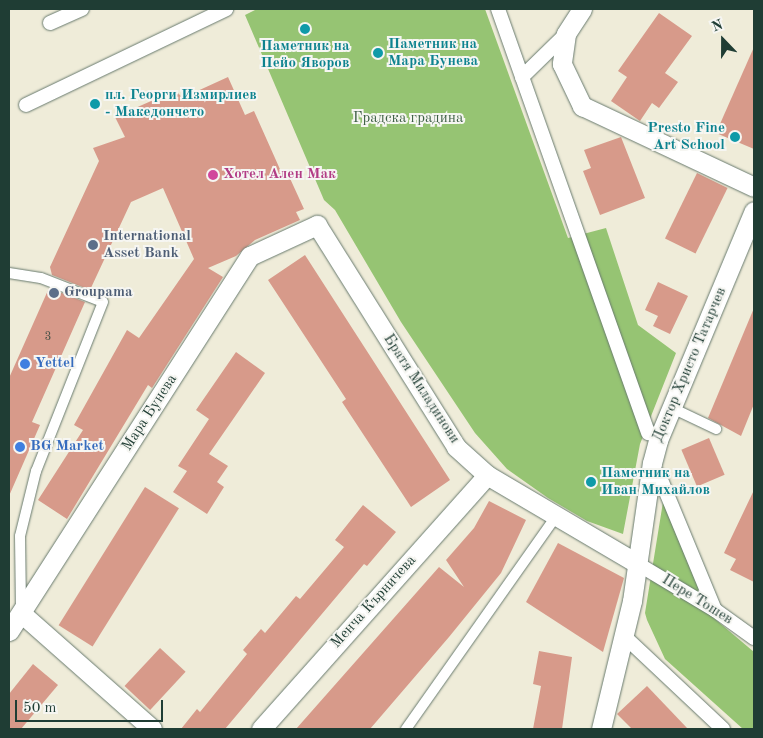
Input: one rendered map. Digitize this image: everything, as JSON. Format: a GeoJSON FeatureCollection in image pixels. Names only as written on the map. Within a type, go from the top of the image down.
{"type":"FeatureCollection","features":[{"type":"Feature","properties":{"kind":"street"},"geometry":{"type":"LineString","coordinates":[[50,23],[82,9]]}},
{"type":"Feature","properties":{"kind":"street"},"geometry":{"type":"LineString","coordinates":[[26,105],[226,9]]}},
{"type":"Feature","properties":{"kind":"street"},"geometry":{"type":"LineString","coordinates":[[498,9],[522,77],[661,426]]}},
{"type":"Feature","properties":{"kind":"street"},"geometry":{"type":"LineString","coordinates":[[522,77],[566,34],[582,9]]}},
{"type":"Feature","properties":{"kind":"street"},"geometry":{"type":"LineString","coordinates":[[566,34],[562,64],[582,106],[754,187]]}},
{"type":"Feature","properties":{"kind":"street","name":"Доктор Христо Татарчев"},"geometry":{"type":"LineString","coordinates":[[601,729],[624,636],[638,564],[652,463],[661,426],[754,211]]}},
{"type":"Feature","properties":{"kind":"street","name":"Братя Миладинови"},"geometry":{"type":"LineString","coordinates":[[317,225],[456,447],[487,475],[638,564]]}},
{"type":"Feature","properties":{"kind":"street","name":"Мара Бунева"},"geometry":{"type":"LineString","coordinates":[[9,631],[250,256],[317,225]]}},
{"type":"Feature","properties":{"kind":"street","name":"Менча Кърничева"},"geometry":{"type":"LineString","coordinates":[[260,729],[487,475]]}},
{"type":"Feature","properties":{"kind":"street"},"geometry":{"type":"LineString","coordinates":[[659,475],[715,610]]}},
{"type":"Feature","properties":{"kind":"street","name":"Пере Тошев"},"geometry":{"type":"LineString","coordinates":[[638,564],[715,610],[754,638]]}},
{"type":"Feature","properties":{"kind":"street"},"geometry":{"type":"LineString","coordinates":[[21,613],[152,729]]}},
{"type":"Feature","properties":{"kind":"street"},"geometry":{"type":"LineString","coordinates":[[624,636],[723,729]]}},
{"type":"Feature","properties":{"kind":"lane"},"geometry":{"type":"LineString","coordinates":[[9,273],[41,278],[103,302],[36,471],[20,536],[21,613]]}},
{"type":"Feature","properties":{"kind":"lane"},"geometry":{"type":"LineString","coordinates":[[661,426],[716,429]]}},
{"type":"Feature","properties":{"kind":"lane"},"geometry":{"type":"LineString","coordinates":[[406,729],[556,516]]}},
{"type":"Feature","properties":{"kind":"green space","name":"Градска градина"},"geometry":{"type":"Polygon","coordinates":[[[257,9],[485,9],[568,238],[606,228],[638,325],[676,353],[640,444],[623,534],[587,521],[548,498],[507,469],[475,433],[401,322],[335,210],[324,200],[245,15],[257,9]]]}},
{"type":"Feature","properties":{"kind":"green space"},"geometry":{"type":"Polygon","coordinates":[[[663,502],[709,614],[754,652],[754,729],[743,729],[665,659],[647,620],[645,613],[663,502]]]}},
{"type":"Feature","properties":{"kind":"building"},"geometry":{"type":"Polygon","coordinates":[[[659,13],[692,36],[665,73],[678,82],[659,108],[652,103],[640,121],[611,101],[627,77],[618,71],[659,13]]]}},
{"type":"Feature","properties":{"kind":"building"},"geometry":{"type":"Polygon","coordinates":[[[754,47],[754,149],[716,133],[754,47]]]}},
{"type":"Feature","properties":{"kind":"building"},"geometry":{"type":"Polygon","coordinates":[[[228,77],[245,115],[254,111],[283,176],[288,174],[304,209],[296,212],[300,220],[255,240],[236,256],[208,268],[223,277],[152,388],[148,385],[67,519],[38,500],[83,430],[74,425],[127,330],[139,338],[194,259],[163,188],[131,202],[90,290],[52,275],[50,267],[99,161],[93,148],[125,137],[115,117],[176,90],[182,98],[228,77]]]}},
{"type":"Feature","properties":{"kind":"building"},"geometry":{"type":"Polygon","coordinates":[[[621,137],[645,198],[600,215],[583,171],[591,168],[584,150],[621,137]]]}},
{"type":"Feature","properties":{"kind":"building"},"geometry":{"type":"Polygon","coordinates":[[[697,173],[728,188],[696,254],[665,239],[697,173]]]}},
{"type":"Feature","properties":{"kind":"building"},"geometry":{"type":"Polygon","coordinates":[[[305,255],[450,480],[411,507],[342,402],[346,399],[268,280],[305,255]]]}},
{"type":"Feature","properties":{"kind":"building"},"geometry":{"type":"Polygon","coordinates":[[[658,282],[688,296],[670,334],[653,326],[658,316],[645,310],[658,282]]]}},
{"type":"Feature","properties":{"kind":"building"},"geometry":{"type":"Polygon","coordinates":[[[49,288],[85,302],[32,422],[40,425],[9,496],[9,378],[49,288]]]}},
{"type":"Feature","properties":{"kind":"building"},"geometry":{"type":"Polygon","coordinates":[[[754,308],[754,404],[741,436],[708,418],[754,308]]]}},
{"type":"Feature","properties":{"kind":"building"},"geometry":{"type":"Polygon","coordinates":[[[236,352],[265,373],[209,454],[228,466],[217,482],[224,487],[207,514],[173,492],[187,471],[178,466],[209,419],[196,410],[236,352]]]}},
{"type":"Feature","properties":{"kind":"building"},"geometry":{"type":"Polygon","coordinates":[[[709,438],[725,475],[697,487],[681,450],[709,438]]]}},
{"type":"Feature","properties":{"kind":"building"},"geometry":{"type":"Polygon","coordinates":[[[145,487],[179,508],[93,646],[59,625],[145,487]]]}},
{"type":"Feature","properties":{"kind":"building"},"geometry":{"type":"Polygon","coordinates":[[[754,490],[754,582],[730,570],[736,559],[724,553],[754,490]]]}},
{"type":"Feature","properties":{"kind":"building"},"geometry":{"type":"Polygon","coordinates":[[[489,501],[526,520],[501,573],[449,637],[370,729],[296,729],[439,567],[464,587],[446,560],[474,528],[489,501]]]}},
{"type":"Feature","properties":{"kind":"building"},"geometry":{"type":"Polygon","coordinates":[[[363,505],[396,532],[367,566],[364,564],[225,729],[181,729],[197,709],[200,712],[247,654],[243,650],[261,629],[265,633],[296,596],[300,599],[344,547],[335,540],[363,505]]]}},
{"type":"Feature","properties":{"kind":"building"},"geometry":{"type":"Polygon","coordinates":[[[558,543],[624,578],[603,652],[526,602],[558,543]]]}},
{"type":"Feature","properties":{"kind":"building"},"geometry":{"type":"Polygon","coordinates":[[[160,648],[186,672],[150,710],[125,686],[160,648]]]}},
{"type":"Feature","properties":{"kind":"building"},"geometry":{"type":"Polygon","coordinates":[[[539,651],[572,657],[562,729],[533,729],[541,686],[533,684],[539,651]]]}},
{"type":"Feature","properties":{"kind":"building"},"geometry":{"type":"Polygon","coordinates":[[[33,664],[58,685],[21,729],[9,729],[9,694],[33,664]]]}},
{"type":"Feature","properties":{"kind":"building"},"geometry":{"type":"Polygon","coordinates":[[[647,686],[688,729],[632,729],[617,714],[647,686]]]}},
{"type":"Feature","properties":{"kind":"place","name":"Паметник на Пейо Яворов"},"geometry":{"type":"Point","coordinates":[305,29]}},
{"type":"Feature","properties":{"kind":"place","name":"Паметник на Мара Бунева"},"geometry":{"type":"Point","coordinates":[378,53]}},
{"type":"Feature","properties":{"kind":"place","name":"пл. Георги Измирлиев - Македончето"},"geometry":{"type":"Point","coordinates":[95,104]}},
{"type":"Feature","properties":{"kind":"place","name":"Presto Fine Art School"},"geometry":{"type":"Point","coordinates":[735,137]}},
{"type":"Feature","properties":{"kind":"place","name":"Хотел Ален Мак"},"geometry":{"type":"Point","coordinates":[213,175]}},
{"type":"Feature","properties":{"kind":"place","name":"International Asset Bank"},"geometry":{"type":"Point","coordinates":[93,245]}},
{"type":"Feature","properties":{"kind":"place","name":"Groupama"},"geometry":{"type":"Point","coordinates":[54,293]}},
{"type":"Feature","properties":{"kind":"place","name":"Yettel"},"geometry":{"type":"Point","coordinates":[25,364]}},
{"type":"Feature","properties":{"kind":"place","name":"BG Market"},"geometry":{"type":"Point","coordinates":[20,447]}},
{"type":"Feature","properties":{"kind":"place","name":"Паметник на Иван Михайлов"},"geometry":{"type":"Point","coordinates":[591,482]}}]}
